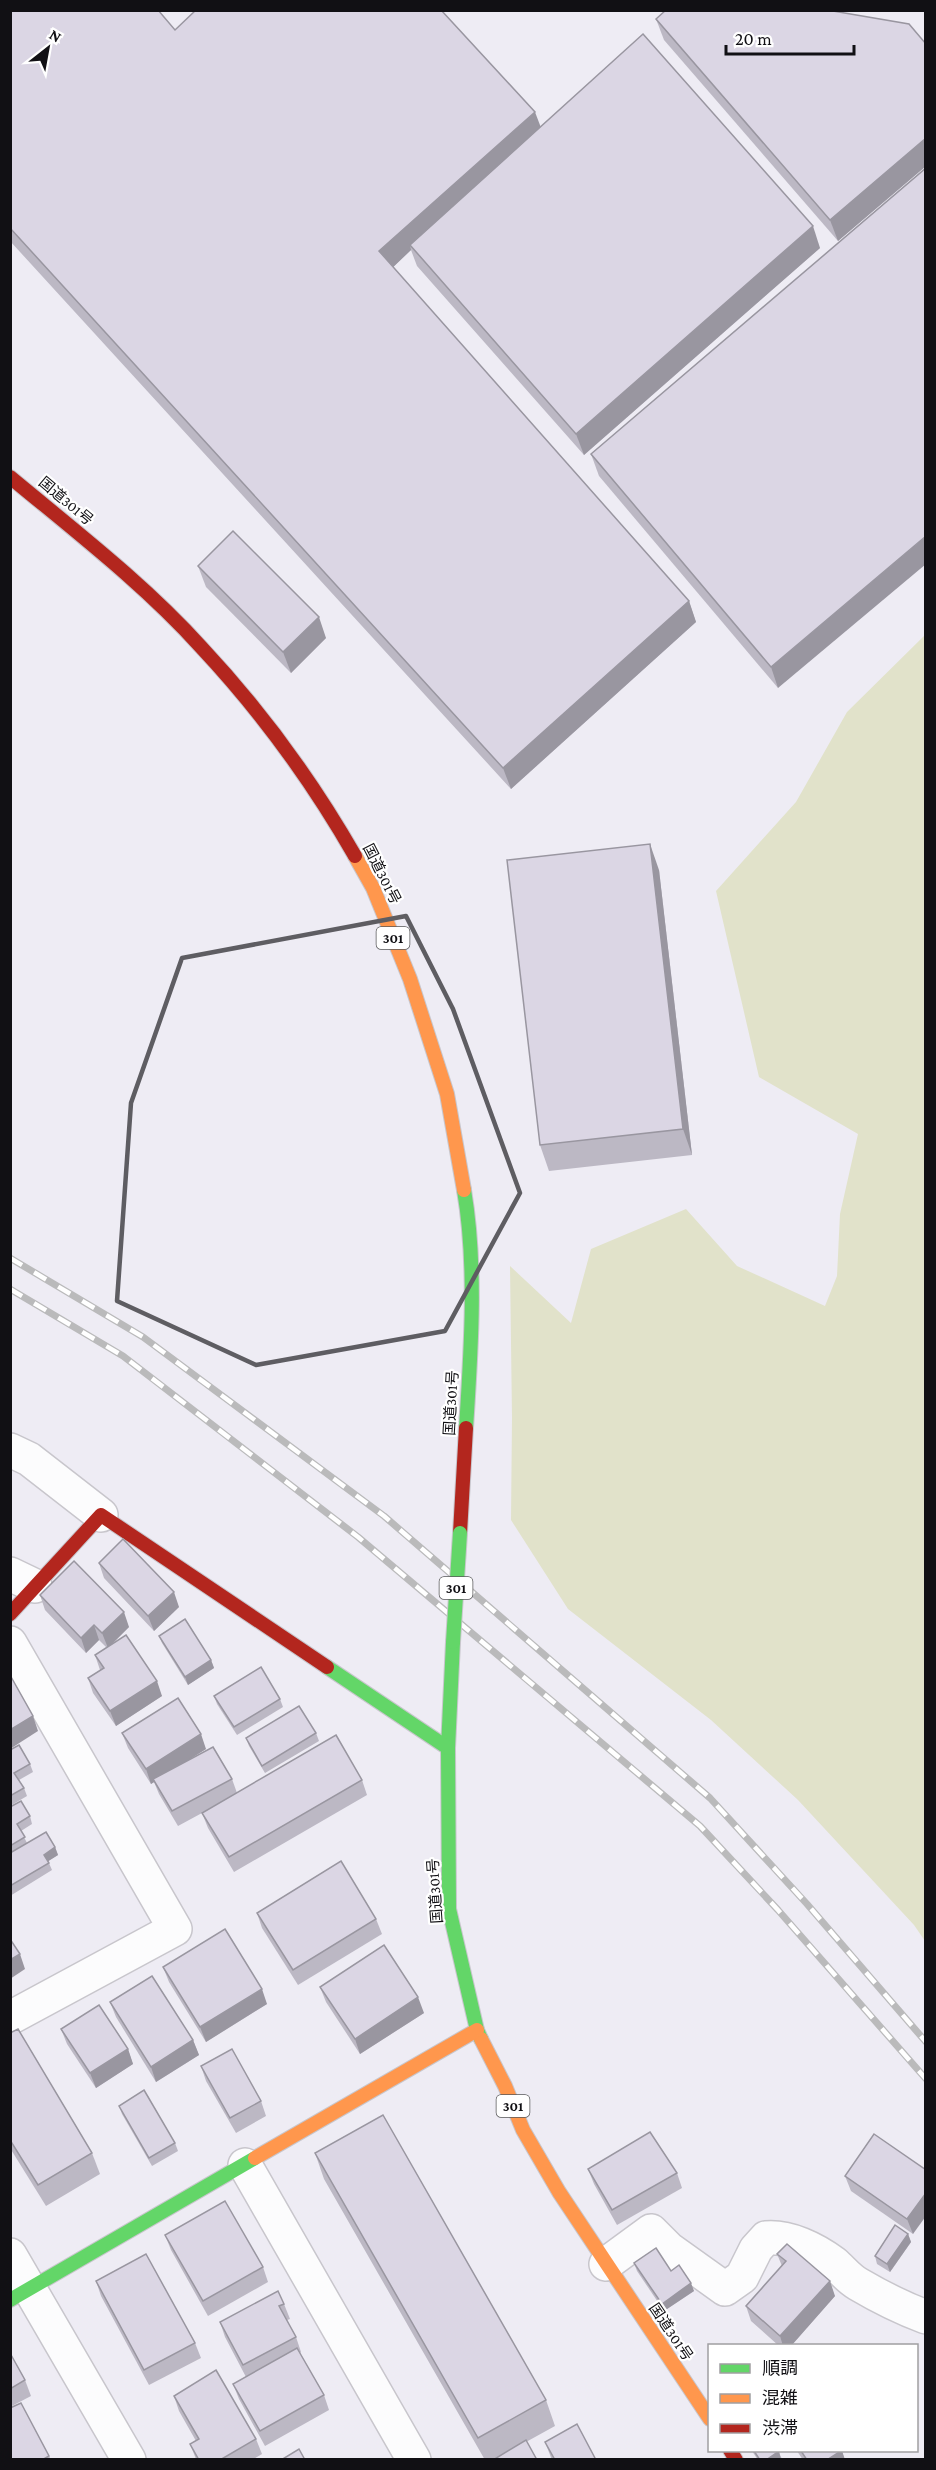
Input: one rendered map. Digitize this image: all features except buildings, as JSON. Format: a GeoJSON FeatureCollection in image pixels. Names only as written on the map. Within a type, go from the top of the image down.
{"type":"FeatureCollection","features":[{"type":"Feature","properties":{"kind":"main road","name":"国道301号"},"geometry":{"type":"LineString","coordinates":[[10,477],[119,568],[201,646],[282,743],[335,822],[373,888],[410,979],[447,1094],[467,1209],[471,1299],[470,1366],[448,1748],[449,1909],[477,2030],[505,2086],[523,2130],[558,2192],[708,2416]]}},
{"type":"Feature","properties":{"kind":"main road"},"geometry":{"type":"LineString","coordinates":[[10,1614],[23,1580],[101,1515],[448,1748]]}},
{"type":"Feature","properties":{"kind":"main road"},"geometry":{"type":"LineString","coordinates":[[20,2295],[477,2030]]}},
{"type":"Feature","properties":{"kind":"street"},"geometry":{"type":"LineString","coordinates":[[10,1450],[29,1460],[101,1515]]}},
{"type":"Feature","properties":{"kind":"street"},"geometry":{"type":"LineString","coordinates":[[10,1643],[175,1929],[10,2018]]}},
{"type":"Feature","properties":{"kind":"street"},"geometry":{"type":"LineString","coordinates":[[244,2165],[414,2460]]}},
{"type":"Feature","properties":{"kind":"street"},"geometry":{"type":"LineString","coordinates":[[606,2264],[651,2231],[669,2249],[725,2289],[742,2277],[756,2249],[766,2238],[779,2237],[806,2247],[832,2262],[856,2283],[899,2306],[926,2317]]}},
{"type":"Feature","properties":{"kind":"street"},"geometry":{"type":"LineString","coordinates":[[10,2255],[20,2295],[129,2460]]}},
{"type":"Feature","properties":{"kind":"highlighted area"},"geometry":{"type":"Polygon","coordinates":[[[406,916],[453,1009],[520,1193],[445,1331],[256,1365],[117,1301],[131,1103],[182,958],[406,916]]]}},
{"type":"Feature","properties":{"kind":"green space"},"geometry":{"type":"Polygon","coordinates":[[[925,635],[925,1941],[914,1925],[798,1800],[711,1720],[568,1609],[511,1520],[510,1266],[571,1323],[591,1249],[686,1209],[737,1266],[825,1306],[837,1276],[840,1214],[858,1134],[759,1077],[716,891],[796,802],[847,712],[925,635]]]}},
{"type":"Feature","properties":{"kind":"railway"},"geometry":{"type":"LineString","coordinates":[[10,1258],[143,1337],[384,1516],[710,1798],[807,1904],[926,2042]]}},
{"type":"Feature","properties":{"kind":"railway"},"geometry":{"type":"LineString","coordinates":[[10,1289],[123,1356],[358,1537],[700,1826],[778,1910],[926,2079]]}},
{"type":"Feature","properties":{"kind":"traffic: fast"},"geometry":{"type":"LineString","coordinates":[[464,1190],[472,1278],[466,1428]]}},
{"type":"Feature","properties":{"kind":"traffic: fast"},"geometry":{"type":"LineString","coordinates":[[453,1642],[460,1533]]}},
{"type":"Feature","properties":{"kind":"traffic: fast"},"geometry":{"type":"LineString","coordinates":[[453,1642],[448,1748],[449,1909],[481,2039]]}},
{"type":"Feature","properties":{"kind":"traffic: fast"},"geometry":{"type":"LineString","coordinates":[[327,1667],[448,1748]]}},
{"type":"Feature","properties":{"kind":"traffic: fast"},"geometry":{"type":"LineString","coordinates":[[10,2300],[255,2158]]}},
{"type":"Feature","properties":{"kind":"traffic: slow"},"geometry":{"type":"LineString","coordinates":[[355,856],[373,888],[410,979],[447,1094],[464,1190]]}},
{"type":"Feature","properties":{"kind":"traffic: slow"},"geometry":{"type":"LineString","coordinates":[[255,2158],[477,2030]]}},
{"type":"Feature","properties":{"kind":"traffic: slow"},"geometry":{"type":"LineString","coordinates":[[481,2039],[505,2086],[523,2130],[559,2192],[708,2416]]}},
{"type":"Feature","properties":{"kind":"traffic: jam"},"geometry":{"type":"LineString","coordinates":[[10,477],[133,580],[223,671],[284,747],[355,856]]}},
{"type":"Feature","properties":{"kind":"traffic: jam"},"geometry":{"type":"LineString","coordinates":[[460,1533],[466,1428]]}},
{"type":"Feature","properties":{"kind":"traffic: jam"},"geometry":{"type":"LineString","coordinates":[[10,1614],[101,1515],[327,1667]]}},
{"type":"Feature","properties":{"kind":"traffic: jam"},"geometry":{"type":"LineString","coordinates":[[731,2452],[736,2460]]}}]}
